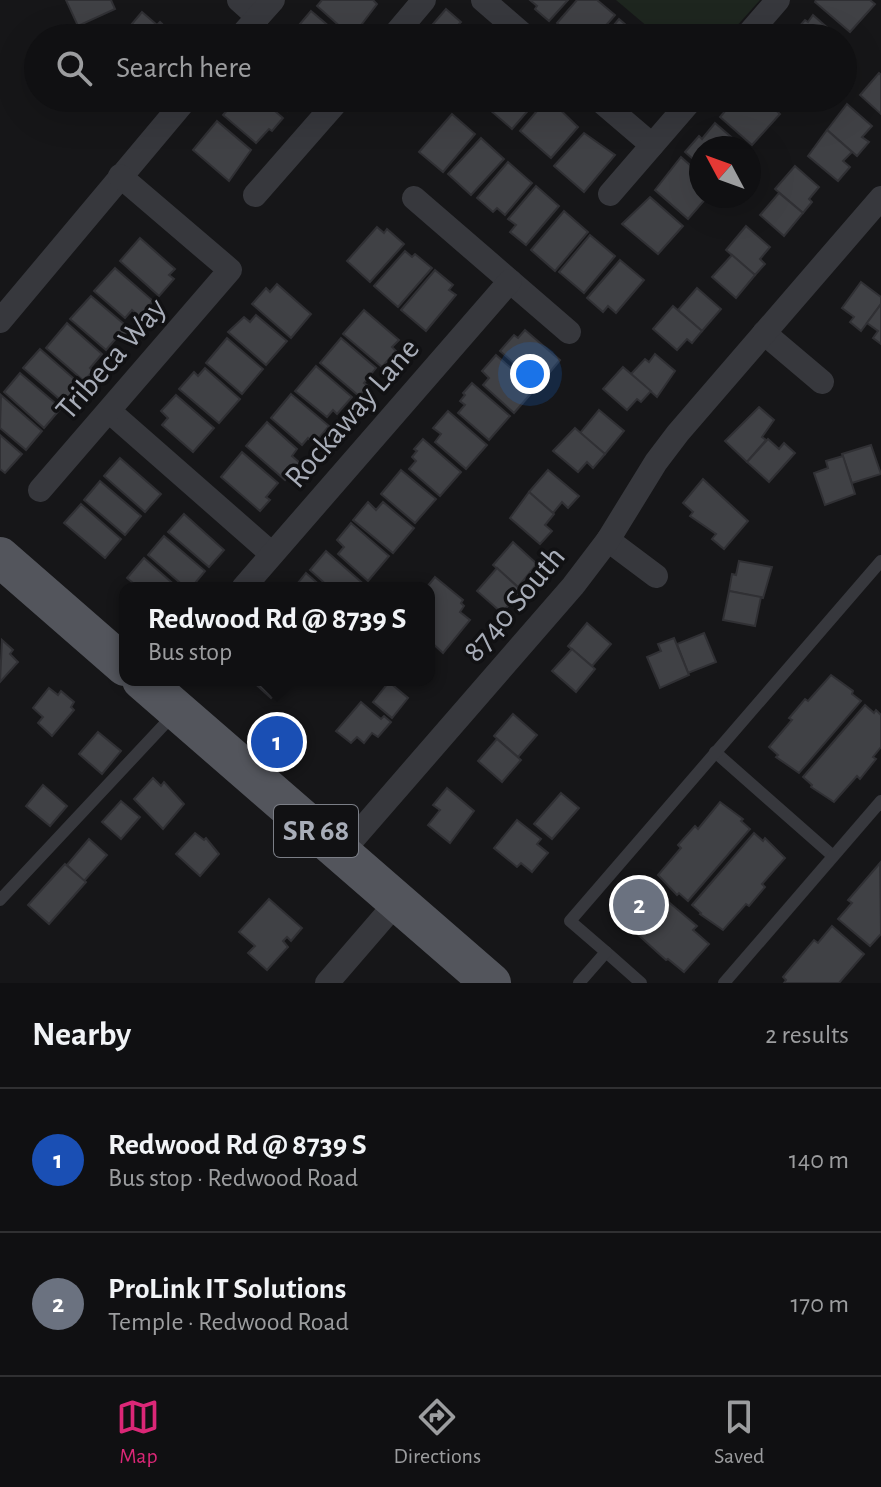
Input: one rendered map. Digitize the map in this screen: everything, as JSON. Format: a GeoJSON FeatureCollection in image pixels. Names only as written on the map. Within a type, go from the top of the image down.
{"type":"FeatureCollection","features":[{"type":"Feature","properties":{"kind":"main road"},"geometry":{"type":"LineString","coordinates":[[0,557],[119,661]]}},
{"type":"Feature","properties":{"kind":"main road","name":"SR 68"},"geometry":{"type":"LineString","coordinates":[[149,686],[491,983]]}},
{"type":"Feature","properties":{"kind":"street"},"geometry":{"type":"LineString","coordinates":[[239,0],[265,8],[251,24]]}},
{"type":"Feature","properties":{"kind":"street"},"geometry":{"type":"LineString","coordinates":[[404,24],[424,0]]}},
{"type":"Feature","properties":{"kind":"street"},"geometry":{"type":"LineString","coordinates":[[483,0],[511,24]]}},
{"type":"Feature","properties":{"kind":"street"},"geometry":{"type":"LineString","coordinates":[[757,24],[778,0]]}},
{"type":"Feature","properties":{"kind":"street"},"geometry":{"type":"LineString","coordinates":[[0,321],[175,112]]}},
{"type":"Feature","properties":{"kind":"street"},"geometry":{"type":"LineString","coordinates":[[255,195],[328,112]]}},
{"type":"Feature","properties":{"kind":"street"},"geometry":{"type":"LineString","coordinates":[[613,112],[652,145]]}},
{"type":"Feature","properties":{"kind":"street"},"geometry":{"type":"LineString","coordinates":[[610,194],[681,112]]}},
{"type":"Feature","properties":{"kind":"street","name":"Tribeca Way"},"geometry":{"type":"LineString","coordinates":[[40,490],[230,270],[120,176]]}},
{"type":"Feature","properties":{"kind":"street"},"geometry":{"type":"LineString","coordinates":[[414,198],[569,332]]}},
{"type":"Feature","properties":{"kind":"street","name":"8740 South"},"geometry":{"type":"LineString","coordinates":[[341,853],[573,586],[608,540],[663,452],[881,198]]}},
{"type":"Feature","properties":{"kind":"street","name":"Rockaway Lane"},"geometry":{"type":"LineString","coordinates":[[248,582],[510,281]]}},
{"type":"Feature","properties":{"kind":"street"},"geometry":{"type":"LineString","coordinates":[[764,333],[822,382]]}},
{"type":"Feature","properties":{"kind":"street"},"geometry":{"type":"LineString","coordinates":[[109,411],[272,554]]}},
{"type":"Feature","properties":{"kind":"street","name":"8740 South"},"geometry":{"type":"LineString","coordinates":[[608,540],[656,576]]}},
{"type":"Feature","properties":{"kind":"street"},"geometry":{"type":"LineString","coordinates":[[327,983],[397,902]]}},
{"type":"Feature","properties":{"kind":"lane"},"geometry":{"type":"LineString","coordinates":[[641,983],[570,921],[881,561]]}},
{"type":"Feature","properties":{"kind":"lane"},"geometry":{"type":"LineString","coordinates":[[0,900],[177,710]]}},
{"type":"Feature","properties":{"kind":"lane"},"geometry":{"type":"LineString","coordinates":[[715,752],[833,856]]}},
{"type":"Feature","properties":{"kind":"lane"},"geometry":{"type":"LineString","coordinates":[[724,983],[881,801]]}},
{"type":"Feature","properties":{"kind":"lane"},"geometry":{"type":"LineString","coordinates":[[579,983],[606,952]]}},
{"type":"Feature","properties":{"kind":"shaded area"},"geometry":{"type":"Polygon","coordinates":[[[616,0],[760,0],[739,24],[644,24],[616,0]]]}},
{"type":"Feature","properties":{"kind":"building"},"geometry":{"type":"Polygon","coordinates":[[[66,0],[111,0],[115,9],[77,24],[66,0]]]}},
{"type":"Feature","properties":{"kind":"building"},"geometry":{"type":"Polygon","coordinates":[[[322,0],[373,0],[377,4],[362,24],[337,24],[317,6],[322,0]]]}},
{"type":"Feature","properties":{"kind":"building"},"geometry":{"type":"Polygon","coordinates":[[[530,0],[568,0],[549,21],[530,0]]]}},
{"type":"Feature","properties":{"kind":"building"},"geometry":{"type":"Polygon","coordinates":[[[577,0],[597,0],[615,15],[607,24],[557,23],[577,0]]]}},
{"type":"Feature","properties":{"kind":"building"},"geometry":{"type":"Polygon","coordinates":[[[870,0],[875,4],[857,24],[841,24],[815,2],[870,0]]]}},
{"type":"Feature","properties":{"kind":"building"},"geometry":{"type":"Polygon","coordinates":[[[446,9],[461,22],[459,24],[433,24],[446,9]]]}},
{"type":"Feature","properties":{"kind":"building"},"geometry":{"type":"Polygon","coordinates":[[[311,11],[326,24],[300,24],[311,11]]]}},
{"type":"Feature","properties":{"kind":"building"},"geometry":{"type":"Polygon","coordinates":[[[142,12],[156,24],[132,24],[142,12]]]}},
{"type":"Feature","properties":{"kind":"building"},"geometry":{"type":"Polygon","coordinates":[[[813,15],[823,24],[801,24],[805,20],[808,22],[813,15]]]}},
{"type":"Feature","properties":{"kind":"building"},"geometry":{"type":"Polygon","coordinates":[[[879,73],[881,75],[881,114],[860,95],[879,73]]]}},
{"type":"Feature","properties":{"kind":"building"},"geometry":{"type":"Polygon","coordinates":[[[226,112],[276,112],[283,118],[256,143],[223,115],[226,112]]]}},
{"type":"Feature","properties":{"kind":"building"},"geometry":{"type":"Polygon","coordinates":[[[492,112],[527,112],[512,129],[492,112]]]}},
{"type":"Feature","properties":{"kind":"building"},"geometry":{"type":"Polygon","coordinates":[[[536,112],[562,112],[578,127],[551,158],[520,131],[536,112]]]}},
{"type":"Feature","properties":{"kind":"building"},"geometry":{"type":"Polygon","coordinates":[[[724,112],[780,114],[760,136],[742,136],[720,117],[724,112]]]}},
{"type":"Feature","properties":{"kind":"building"},"geometry":{"type":"Polygon","coordinates":[[[841,112],[856,112],[872,126],[862,137],[869,142],[857,156],[827,130],[841,112]]]}},
{"type":"Feature","properties":{"kind":"building"},"geometry":{"type":"Polygon","coordinates":[[[452,114],[475,134],[443,172],[419,152],[452,114]]]}},
{"type":"Feature","properties":{"kind":"building"},"geometry":{"type":"Polygon","coordinates":[[[217,121],[251,150],[229,181],[193,150],[217,121]]]}},
{"type":"Feature","properties":{"kind":"building"},"geometry":{"type":"Polygon","coordinates":[[[715,123],[730,136],[704,136],[715,123]]]}},
{"type":"Feature","properties":{"kind":"building"},"geometry":{"type":"Polygon","coordinates":[[[827,130],[852,152],[843,161],[850,167],[838,181],[808,156],[827,130]]]}},
{"type":"Feature","properties":{"kind":"building"},"geometry":{"type":"Polygon","coordinates":[[[584,133],[615,155],[584,192],[554,166],[584,133]]]}},
{"type":"Feature","properties":{"kind":"building"},"geometry":{"type":"Polygon","coordinates":[[[481,138],[504,159],[471,195],[448,174],[481,138]]]}},
{"type":"Feature","properties":{"kind":"building"},"geometry":{"type":"Polygon","coordinates":[[[681,157],[689,164],[689,208],[698,208],[688,219],[655,190],[681,157]]]}},
{"type":"Feature","properties":{"kind":"building"},"geometry":{"type":"Polygon","coordinates":[[[508,162],[532,183],[505,215],[497,208],[493,212],[477,198],[508,162]]]}},
{"type":"Feature","properties":{"kind":"building"},"geometry":{"type":"Polygon","coordinates":[[[795,166],[819,187],[803,213],[775,189],[795,166]]]}},
{"type":"Feature","properties":{"kind":"building"},"geometry":{"type":"Polygon","coordinates":[[[536,186],[559,206],[526,245],[510,232],[516,225],[508,219],[536,186]]]}},
{"type":"Feature","properties":{"kind":"building"},"geometry":{"type":"Polygon","coordinates":[[[779,193],[803,213],[784,236],[760,215],[779,193]]]}},
{"type":"Feature","properties":{"kind":"building"},"geometry":{"type":"Polygon","coordinates":[[[650,197],[683,226],[658,254],[622,224],[650,197]]]}},
{"type":"Feature","properties":{"kind":"building"},"geometry":{"type":"Polygon","coordinates":[[[564,211],[588,232],[555,271],[531,250],[564,211]]]}},
{"type":"Feature","properties":{"kind":"building"},"geometry":{"type":"Polygon","coordinates":[[[746,226],[770,247],[760,259],[765,264],[755,275],[726,250],[746,226]]]}},
{"type":"Feature","properties":{"kind":"building"},"geometry":{"type":"Polygon","coordinates":[[[377,227],[384,233],[387,229],[404,244],[370,282],[347,261],[377,227]]]}},
{"type":"Feature","properties":{"kind":"building"},"geometry":{"type":"Polygon","coordinates":[[[590,235],[615,256],[584,293],[559,272],[590,235]]]}},
{"type":"Feature","properties":{"kind":"building"},"geometry":{"type":"Polygon","coordinates":[[[140,238],[175,269],[169,275],[174,279],[159,296],[120,261],[140,238]]]}},
{"type":"Feature","properties":{"kind":"building"},"geometry":{"type":"Polygon","coordinates":[[[405,251],[412,257],[415,254],[432,268],[398,307],[374,286],[405,251]]]}},
{"type":"Feature","properties":{"kind":"building"},"geometry":{"type":"Polygon","coordinates":[[[732,255],[755,275],[736,298],[712,277],[732,255]]]}},
{"type":"Feature","properties":{"kind":"building"},"geometry":{"type":"Polygon","coordinates":[[[620,260],[644,280],[616,313],[608,306],[603,312],[587,298],[620,260]]]}},
{"type":"Feature","properties":{"kind":"building"},"geometry":{"type":"Polygon","coordinates":[[[115,268],[153,301],[140,317],[132,310],[125,318],[94,291],[115,268]]]}},
{"type":"Feature","properties":{"kind":"building"},"geometry":{"type":"Polygon","coordinates":[[[435,270],[453,285],[449,290],[456,295],[426,331],[401,310],[435,270]]]}},
{"type":"Feature","properties":{"kind":"building"},"geometry":{"type":"Polygon","coordinates":[[[861,282],[881,297],[881,304],[861,331],[850,322],[854,317],[842,308],[861,282]]]}},
{"type":"Feature","properties":{"kind":"building"},"geometry":{"type":"Polygon","coordinates":[[[277,284],[311,314],[291,338],[252,304],[266,288],[270,292],[277,284]]]}},
{"type":"Feature","properties":{"kind":"building"},"geometry":{"type":"Polygon","coordinates":[[[697,288],[721,309],[702,331],[678,310],[697,288]]]}},
{"type":"Feature","properties":{"kind":"building"},"geometry":{"type":"Polygon","coordinates":[[[91,296],[130,329],[121,339],[118,336],[106,350],[70,319],[91,296]]]}},
{"type":"Feature","properties":{"kind":"building"},"geometry":{"type":"Polygon","coordinates":[[[881,304],[881,344],[873,338],[878,331],[867,323],[881,304]]]}},
{"type":"Feature","properties":{"kind":"building"},"geometry":{"type":"Polygon","coordinates":[[[673,306],[702,331],[692,343],[687,339],[677,350],[653,329],[673,306]]]}},
{"type":"Feature","properties":{"kind":"building"},"geometry":{"type":"Polygon","coordinates":[[[364,310],[399,340],[392,347],[396,351],[382,367],[343,334],[364,310]]]}},
{"type":"Feature","properties":{"kind":"building"},"geometry":{"type":"Polygon","coordinates":[[[256,315],[287,341],[266,365],[228,332],[244,317],[250,322],[256,315]]]}},
{"type":"Feature","properties":{"kind":"building"},"geometry":{"type":"Polygon","coordinates":[[[67,323],[102,354],[84,381],[46,348],[67,323]]]}},
{"type":"Feature","properties":{"kind":"building"},"geometry":{"type":"Polygon","coordinates":[[[525,330],[560,360],[539,385],[500,351],[514,335],[518,338],[525,330]]]}},
{"type":"Feature","properties":{"kind":"building"},"geometry":{"type":"Polygon","coordinates":[[[227,338],[263,369],[242,394],[206,363],[227,338]]]}},
{"type":"Feature","properties":{"kind":"building"},"geometry":{"type":"Polygon","coordinates":[[[341,338],[376,368],[364,383],[368,386],[359,396],[320,363],[341,338]]]}},
{"type":"Feature","properties":{"kind":"building"},"geometry":{"type":"Polygon","coordinates":[[[40,349],[80,384],[64,403],[23,368],[40,349]]]}},
{"type":"Feature","properties":{"kind":"building"},"geometry":{"type":"Polygon","coordinates":[[[655,354],[675,371],[657,397],[631,374],[645,359],[649,362],[655,354]]]}},
{"type":"Feature","properties":{"kind":"building"},"geometry":{"type":"Polygon","coordinates":[[[496,355],[535,389],[514,413],[483,385],[489,378],[482,371],[496,355]]]}},
{"type":"Feature","properties":{"kind":"building"},"geometry":{"type":"Polygon","coordinates":[[[316,366],[352,397],[337,414],[333,410],[327,417],[295,391],[316,366]]]}},
{"type":"Feature","properties":{"kind":"building"},"geometry":{"type":"Polygon","coordinates":[[[623,367],[651,391],[641,402],[637,399],[627,410],[603,389],[623,367]]]}},
{"type":"Feature","properties":{"kind":"building"},"geometry":{"type":"Polygon","coordinates":[[[205,368],[240,399],[219,423],[179,389],[194,372],[198,376],[205,368]]]}},
{"type":"Feature","properties":{"kind":"building"},"geometry":{"type":"Polygon","coordinates":[[[20,373],[61,408],[44,428],[4,392],[20,373]]]}},
{"type":"Feature","properties":{"kind":"building"},"geometry":{"type":"Polygon","coordinates":[[[472,383],[510,416],[489,440],[458,413],[465,405],[460,401],[465,395],[463,393],[472,383]]]}},
{"type":"Feature","properties":{"kind":"building"},"geometry":{"type":"Polygon","coordinates":[[[291,394],[329,426],[314,444],[308,438],[302,445],[271,418],[291,394]]]}},
{"type":"Feature","properties":{"kind":"building"},"geometry":{"type":"Polygon","coordinates":[[[1,395],[42,431],[26,450],[0,428],[1,395]]]}},
{"type":"Feature","properties":{"kind":"building"},"geometry":{"type":"Polygon","coordinates":[[[176,395],[214,428],[193,452],[162,425],[168,418],[161,411],[176,395]]]}},
{"type":"Feature","properties":{"kind":"building"},"geometry":{"type":"Polygon","coordinates":[[[759,407],[774,420],[762,437],[766,440],[747,462],[725,441],[759,407]]]}},
{"type":"Feature","properties":{"kind":"building"},"geometry":{"type":"Polygon","coordinates":[[[599,410],[624,431],[605,454],[580,433],[599,410]]]}},
{"type":"Feature","properties":{"kind":"building"},"geometry":{"type":"Polygon","coordinates":[[[448,411],[487,445],[466,469],[435,442],[441,434],[433,428],[448,411]]]}},
{"type":"Feature","properties":{"kind":"building"},"geometry":{"type":"Polygon","coordinates":[[[267,422],[297,449],[292,456],[300,463],[285,480],[246,446],[267,422]]]}},
{"type":"Feature","properties":{"kind":"building"},"geometry":{"type":"Polygon","coordinates":[[[575,428],[605,454],[593,468],[587,462],[578,472],[553,451],[575,428]]]}},
{"type":"Feature","properties":{"kind":"building"},"geometry":{"type":"Polygon","coordinates":[[[0,435],[22,454],[5,473],[0,469],[0,435]]]}},
{"type":"Feature","properties":{"kind":"building"},"geometry":{"type":"Polygon","coordinates":[[[423,439],[461,472],[440,496],[409,469],[416,461],[412,457],[417,451],[414,449],[423,439]]]}},
{"type":"Feature","properties":{"kind":"building"},"geometry":{"type":"Polygon","coordinates":[[[768,439],[779,449],[784,443],[795,453],[769,482],[747,462],[768,439]]]}},
{"type":"Feature","properties":{"kind":"building"},"geometry":{"type":"Polygon","coordinates":[[[871,445],[881,474],[852,483],[842,454],[871,445]]]}},
{"type":"Feature","properties":{"kind":"building"},"geometry":{"type":"Polygon","coordinates":[[[242,452],[278,483],[266,497],[270,500],[260,511],[221,477],[242,452]]]}},
{"type":"Feature","properties":{"kind":"building"},"geometry":{"type":"Polygon","coordinates":[[[843,456],[855,494],[825,505],[814,473],[828,468],[826,461],[843,456]]]}},
{"type":"Feature","properties":{"kind":"building"},"geometry":{"type":"Polygon","coordinates":[[[120,458],[161,494],[145,512],[104,476],[120,458]]]}},
{"type":"Feature","properties":{"kind":"building"},"geometry":{"type":"Polygon","coordinates":[[[401,470],[436,499],[415,523],[381,494],[401,470]]]}},
{"type":"Feature","properties":{"kind":"building"},"geometry":{"type":"Polygon","coordinates":[[[548,470],[579,496],[568,508],[562,502],[553,513],[529,492],[548,470]]]}},
{"type":"Feature","properties":{"kind":"building"},"geometry":{"type":"Polygon","coordinates":[[[703,479],[748,521],[724,549],[712,539],[716,534],[690,516],[693,512],[683,503],[703,479]]]}},
{"type":"Feature","properties":{"kind":"building"},"geometry":{"type":"Polygon","coordinates":[[[100,481],[141,516],[125,535],[84,500],[100,481]]]}},
{"type":"Feature","properties":{"kind":"building"},"geometry":{"type":"Polygon","coordinates":[[[529,492],[554,514],[545,525],[552,531],[540,544],[510,518],[529,492]]]}},
{"type":"Feature","properties":{"kind":"building"},"geometry":{"type":"Polygon","coordinates":[[[368,502],[376,510],[383,502],[414,528],[393,553],[353,520],[368,502]]]}},
{"type":"Feature","properties":{"kind":"building"},"geometry":{"type":"Polygon","coordinates":[[[81,504],[121,539],[105,558],[64,523],[81,504]]]}},
{"type":"Feature","properties":{"kind":"building"},"geometry":{"type":"Polygon","coordinates":[[[184,514],[224,550],[209,567],[168,532],[184,514]]]}},
{"type":"Feature","properties":{"kind":"building"},"geometry":{"type":"Polygon","coordinates":[[[351,523],[389,556],[368,581],[338,554],[344,547],[337,540],[351,523]]]}},
{"type":"Feature","properties":{"kind":"building"},"geometry":{"type":"Polygon","coordinates":[[[164,536],[205,571],[196,582],[179,582],[148,555],[164,536]]]}},
{"type":"Feature","properties":{"kind":"building"},"geometry":{"type":"Polygon","coordinates":[[[513,542],[537,564],[518,587],[493,565],[513,542]]]}},
{"type":"Feature","properties":{"kind":"building"},"geometry":{"type":"Polygon","coordinates":[[[326,551],[361,582],[323,582],[310,570],[326,551]]]}},
{"type":"Feature","properties":{"kind":"building"},"geometry":{"type":"Polygon","coordinates":[[[144,558],[171,582],[132,582],[127,578],[144,558]]]}},
{"type":"Feature","properties":{"kind":"building"},"geometry":{"type":"Polygon","coordinates":[[[739,561],[772,567],[763,598],[729,591],[732,574],[736,575],[739,561]]]}},
{"type":"Feature","properties":{"kind":"building"},"geometry":{"type":"Polygon","coordinates":[[[497,568],[521,590],[502,613],[477,591],[497,568]]]}},
{"type":"Feature","properties":{"kind":"building"},"geometry":{"type":"Polygon","coordinates":[[[306,573],[316,582],[299,582],[306,573]]]}},
{"type":"Feature","properties":{"kind":"building"},"geometry":{"type":"Polygon","coordinates":[[[435,577],[463,600],[461,603],[464,606],[460,612],[470,620],[443,653],[435,646],[435,582],[431,582],[435,577]]]}},
{"type":"Feature","properties":{"kind":"building"},"geometry":{"type":"Polygon","coordinates":[[[729,591],[761,597],[755,626],[723,620],[729,591]]]}},
{"type":"Feature","properties":{"kind":"building"},"geometry":{"type":"Polygon","coordinates":[[[587,623],[611,644],[592,666],[568,646],[587,623]]]}},
{"type":"Feature","properties":{"kind":"building"},"geometry":{"type":"Polygon","coordinates":[[[704,633],[716,662],[688,673],[677,644],[704,633]]]}},
{"type":"Feature","properties":{"kind":"building"},"geometry":{"type":"Polygon","coordinates":[[[674,638],[689,675],[660,688],[647,657],[661,651],[658,644],[674,638]]]}},
{"type":"Feature","properties":{"kind":"building"},"geometry":{"type":"Polygon","coordinates":[[[2,640],[13,650],[10,654],[18,662],[0,682],[2,640]]]}},
{"type":"Feature","properties":{"kind":"building"},"geometry":{"type":"Polygon","coordinates":[[[572,649],[595,669],[576,692],[552,671],[572,649]]]}},
{"type":"Feature","properties":{"kind":"building"},"geometry":{"type":"Polygon","coordinates":[[[831,675],[861,701],[799,773],[776,757],[778,755],[769,747],[805,699],[808,701],[831,675]]]}},
{"type":"Feature","properties":{"kind":"building"},"geometry":{"type":"Polygon","coordinates":[[[258,686],[282,686],[271,698],[258,686]]]}},
{"type":"Feature","properties":{"kind":"building"},"geometry":{"type":"Polygon","coordinates":[[[386,686],[394,686],[408,698],[392,718],[373,702],[386,686]]]}},
{"type":"Feature","properties":{"kind":"building"},"geometry":{"type":"Polygon","coordinates":[[[49,688],[58,695],[61,691],[74,702],[71,707],[74,710],[52,736],[38,723],[43,717],[33,708],[49,688]]]}},
{"type":"Feature","properties":{"kind":"building"},"geometry":{"type":"Polygon","coordinates":[[[361,702],[381,719],[384,716],[391,722],[378,737],[372,733],[364,743],[357,737],[351,743],[336,731],[361,702]]]}},
{"type":"Feature","properties":{"kind":"building"},"geometry":{"type":"Polygon","coordinates":[[[865,705],[881,715],[881,747],[873,757],[876,759],[860,779],[857,776],[834,802],[811,787],[803,777],[865,705]]]}},
{"type":"Feature","properties":{"kind":"building"},"geometry":{"type":"Polygon","coordinates":[[[513,714],[537,735],[518,757],[494,736],[513,714]]]}},
{"type":"Feature","properties":{"kind":"building"},"geometry":{"type":"Polygon","coordinates":[[[98,732],[121,751],[102,774],[79,754],[98,732]]]}},
{"type":"Feature","properties":{"kind":"building"},"geometry":{"type":"Polygon","coordinates":[[[497,739],[521,760],[502,782],[478,761],[497,739]]]}},
{"type":"Feature","properties":{"kind":"building"},"geometry":{"type":"Polygon","coordinates":[[[153,778],[161,786],[164,782],[184,804],[163,829],[134,799],[153,778]]]}},
{"type":"Feature","properties":{"kind":"building"},"geometry":{"type":"Polygon","coordinates":[[[43,785],[67,806],[50,826],[26,806],[43,785]]]}},
{"type":"Feature","properties":{"kind":"building"},"geometry":{"type":"Polygon","coordinates":[[[447,788],[474,811],[450,843],[428,825],[440,810],[433,805],[447,788]]]}},
{"type":"Feature","properties":{"kind":"building"},"geometry":{"type":"Polygon","coordinates":[[[561,793],[579,808],[552,839],[534,824],[561,793]]]}},
{"type":"Feature","properties":{"kind":"building"},"geometry":{"type":"Polygon","coordinates":[[[121,801],[140,817],[121,839],[102,822],[121,801]]]}},
{"type":"Feature","properties":{"kind":"building"},"geometry":{"type":"Polygon","coordinates":[[[720,802],[743,819],[741,821],[750,829],[688,901],[679,893],[677,895],[658,875],[681,848],[678,845],[695,826],[698,829],[720,802]]]}},
{"type":"Feature","properties":{"kind":"building"},"geometry":{"type":"Polygon","coordinates":[[[517,820],[541,839],[537,844],[548,853],[532,872],[521,863],[517,867],[494,848],[517,820]]]}},
{"type":"Feature","properties":{"kind":"building"},"geometry":{"type":"Polygon","coordinates":[[[195,833],[204,840],[206,838],[219,854],[200,876],[176,854],[195,833]]]}},
{"type":"Feature","properties":{"kind":"building"},"geometry":{"type":"Polygon","coordinates":[[[754,833],[763,841],[765,838],[785,858],[762,884],[765,887],[749,906],[746,904],[723,930],[692,905],[754,833]]]}},
{"type":"Feature","properties":{"kind":"building"},"geometry":{"type":"Polygon","coordinates":[[[89,839],[107,855],[84,881],[67,865],[89,839]]]}},
{"type":"Feature","properties":{"kind":"building"},"geometry":{"type":"Polygon","coordinates":[[[880,863],[881,934],[870,946],[838,919],[852,903],[848,900],[880,863]]]}},
{"type":"Feature","properties":{"kind":"building"},"geometry":{"type":"Polygon","coordinates":[[[65,864],[86,882],[49,924],[28,905],[65,864]]]}},
{"type":"Feature","properties":{"kind":"building"},"geometry":{"type":"Polygon","coordinates":[[[638,883],[654,897],[658,893],[697,926],[693,930],[709,944],[684,972],[666,960],[613,912],[638,883]]]}},
{"type":"Feature","properties":{"kind":"building"},"geometry":{"type":"Polygon","coordinates":[[[269,899],[302,928],[291,941],[287,937],[283,941],[288,947],[267,970],[248,953],[255,946],[239,932],[269,899]]]}},
{"type":"Feature","properties":{"kind":"building"},"geometry":{"type":"Polygon","coordinates":[[[832,926],[864,954],[839,983],[784,983],[786,980],[783,977],[814,940],[818,943],[832,926]]]}},
{"type":"Feature","properties":{"kind":"place","name":"Redwood Rd @ 8739 S"},"geometry":{"type":"Point","coordinates":[277,742]}},
{"type":"Feature","properties":{"kind":"place","name":"ProLink IT Solutions"},"geometry":{"type":"Point","coordinates":[639,905]}}]}
